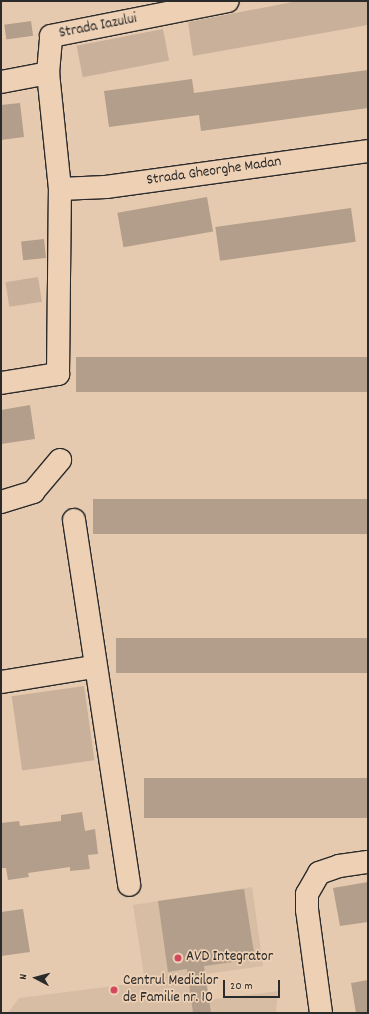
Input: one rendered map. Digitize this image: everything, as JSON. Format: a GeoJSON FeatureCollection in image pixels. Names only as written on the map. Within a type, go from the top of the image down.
{"type":"FeatureCollection","features":[{"type":"Feature","properties":{"kind":"street","name":"Strada Iazului"},"geometry":{"type":"LineString","coordinates":[[48,73],[52,36],[228,1]]}},
{"type":"Feature","properties":{"kind":"street"},"geometry":{"type":"LineString","coordinates":[[1,82],[48,73],[60,189],[58,374],[1,383]]}},
{"type":"Feature","properties":{"kind":"street","name":"Strada Gheorghe Madan"},"geometry":{"type":"LineString","coordinates":[[60,189],[106,188],[368,151]]}},
{"type":"Feature","properties":{"kind":"street"},"geometry":{"type":"LineString","coordinates":[[1,502],[33,492],[60,460]]}},
{"type":"Feature","properties":{"kind":"street"},"geometry":{"type":"LineString","coordinates":[[74,520],[94,667],[129,885]]}},
{"type":"Feature","properties":{"kind":"street"},"geometry":{"type":"LineString","coordinates":[[1,682],[94,667]]}},
{"type":"Feature","properties":{"kind":"street"},"geometry":{"type":"LineString","coordinates":[[321,1013],[307,910],[307,894],[319,873],[340,866],[368,862]]}},
{"type":"Feature","properties":{"kind":"shaded area"},"geometry":{"type":"Polygon","coordinates":[[[298,1],[368,1],[368,25],[193,56],[188,22],[298,1]]]}},
{"type":"Feature","properties":{"kind":"shaded area"},"geometry":{"type":"Polygon","coordinates":[[[163,29],[169,60],[83,77],[77,46],[163,29]]]}},
{"type":"Feature","properties":{"kind":"shaded area"},"geometry":{"type":"Polygon","coordinates":[[[38,277],[42,302],[9,307],[5,282],[38,277]]]}},
{"type":"Feature","properties":{"kind":"shaded area"},"geometry":{"type":"Polygon","coordinates":[[[84,686],[94,760],[22,770],[12,696],[84,686]]]}},
{"type":"Feature","properties":{"kind":"shaded area"},"geometry":{"type":"Polygon","coordinates":[[[252,887],[263,966],[205,974],[209,1000],[278,991],[276,1013],[8,1013],[19,998],[145,982],[133,905],[252,887]]]}},
{"type":"Feature","properties":{"kind":"building"},"geometry":{"type":"Polygon","coordinates":[[[31,21],[33,36],[6,40],[4,25],[31,21]]]}},
{"type":"Feature","properties":{"kind":"building"},"geometry":{"type":"Polygon","coordinates":[[[368,70],[368,108],[201,131],[199,115],[109,127],[104,91],[192,79],[194,93],[368,70]]]}},
{"type":"Feature","properties":{"kind":"building"},"geometry":{"type":"Polygon","coordinates":[[[20,103],[24,137],[1,140],[1,105],[20,103]]]}},
{"type":"Feature","properties":{"kind":"building"},"geometry":{"type":"Polygon","coordinates":[[[207,197],[213,231],[123,247],[117,213],[207,197]]]}},
{"type":"Feature","properties":{"kind":"building"},"geometry":{"type":"Polygon","coordinates":[[[351,208],[356,242],[220,261],[215,227],[351,208]]]}},
{"type":"Feature","properties":{"kind":"building"},"geometry":{"type":"Polygon","coordinates":[[[44,239],[46,258],[23,260],[21,241],[44,239]]]}},
{"type":"Feature","properties":{"kind":"building"},"geometry":{"type":"Polygon","coordinates":[[[76,357],[368,357],[368,392],[76,392],[76,357]]]}},
{"type":"Feature","properties":{"kind":"building"},"geometry":{"type":"Polygon","coordinates":[[[30,405],[35,439],[1,444],[1,410],[30,405]]]}},
{"type":"Feature","properties":{"kind":"building"},"geometry":{"type":"Polygon","coordinates":[[[93,499],[368,499],[368,534],[93,534],[93,499]]]}},
{"type":"Feature","properties":{"kind":"building"},"geometry":{"type":"Polygon","coordinates":[[[116,638],[368,638],[368,673],[116,673],[116,638]]]}},
{"type":"Feature","properties":{"kind":"building"},"geometry":{"type":"Polygon","coordinates":[[[144,778],[368,778],[368,818],[144,818],[144,778]]]}},
{"type":"Feature","properties":{"kind":"building"},"geometry":{"type":"Polygon","coordinates":[[[82,812],[85,831],[95,829],[98,854],[88,855],[90,869],[70,871],[70,867],[28,873],[29,877],[8,880],[6,868],[1,868],[1,823],[19,821],[20,826],[61,821],[61,815],[82,812]]]}},
{"type":"Feature","properties":{"kind":"building"},"geometry":{"type":"Polygon","coordinates":[[[368,882],[368,922],[340,926],[333,888],[368,882]]]}},
{"type":"Feature","properties":{"kind":"building"},"geometry":{"type":"Polygon","coordinates":[[[244,889],[255,959],[204,966],[211,1013],[193,1013],[187,969],[168,972],[158,901],[244,889]]]}},
{"type":"Feature","properties":{"kind":"building"},"geometry":{"type":"Polygon","coordinates":[[[23,909],[30,952],[1,956],[1,912],[23,909]]]}},
{"type":"Feature","properties":{"kind":"building"},"geometry":{"type":"Polygon","coordinates":[[[368,980],[368,1013],[356,1013],[351,983],[368,980]]]}},
{"type":"Feature","properties":{"kind":"place","name":"AVD Integrator"},"geometry":{"type":"Point","coordinates":[178,958]}},
{"type":"Feature","properties":{"kind":"place","name":"Centrul Medicilor de Familie nr. 10"},"geometry":{"type":"Point","coordinates":[114,990]}}]}
